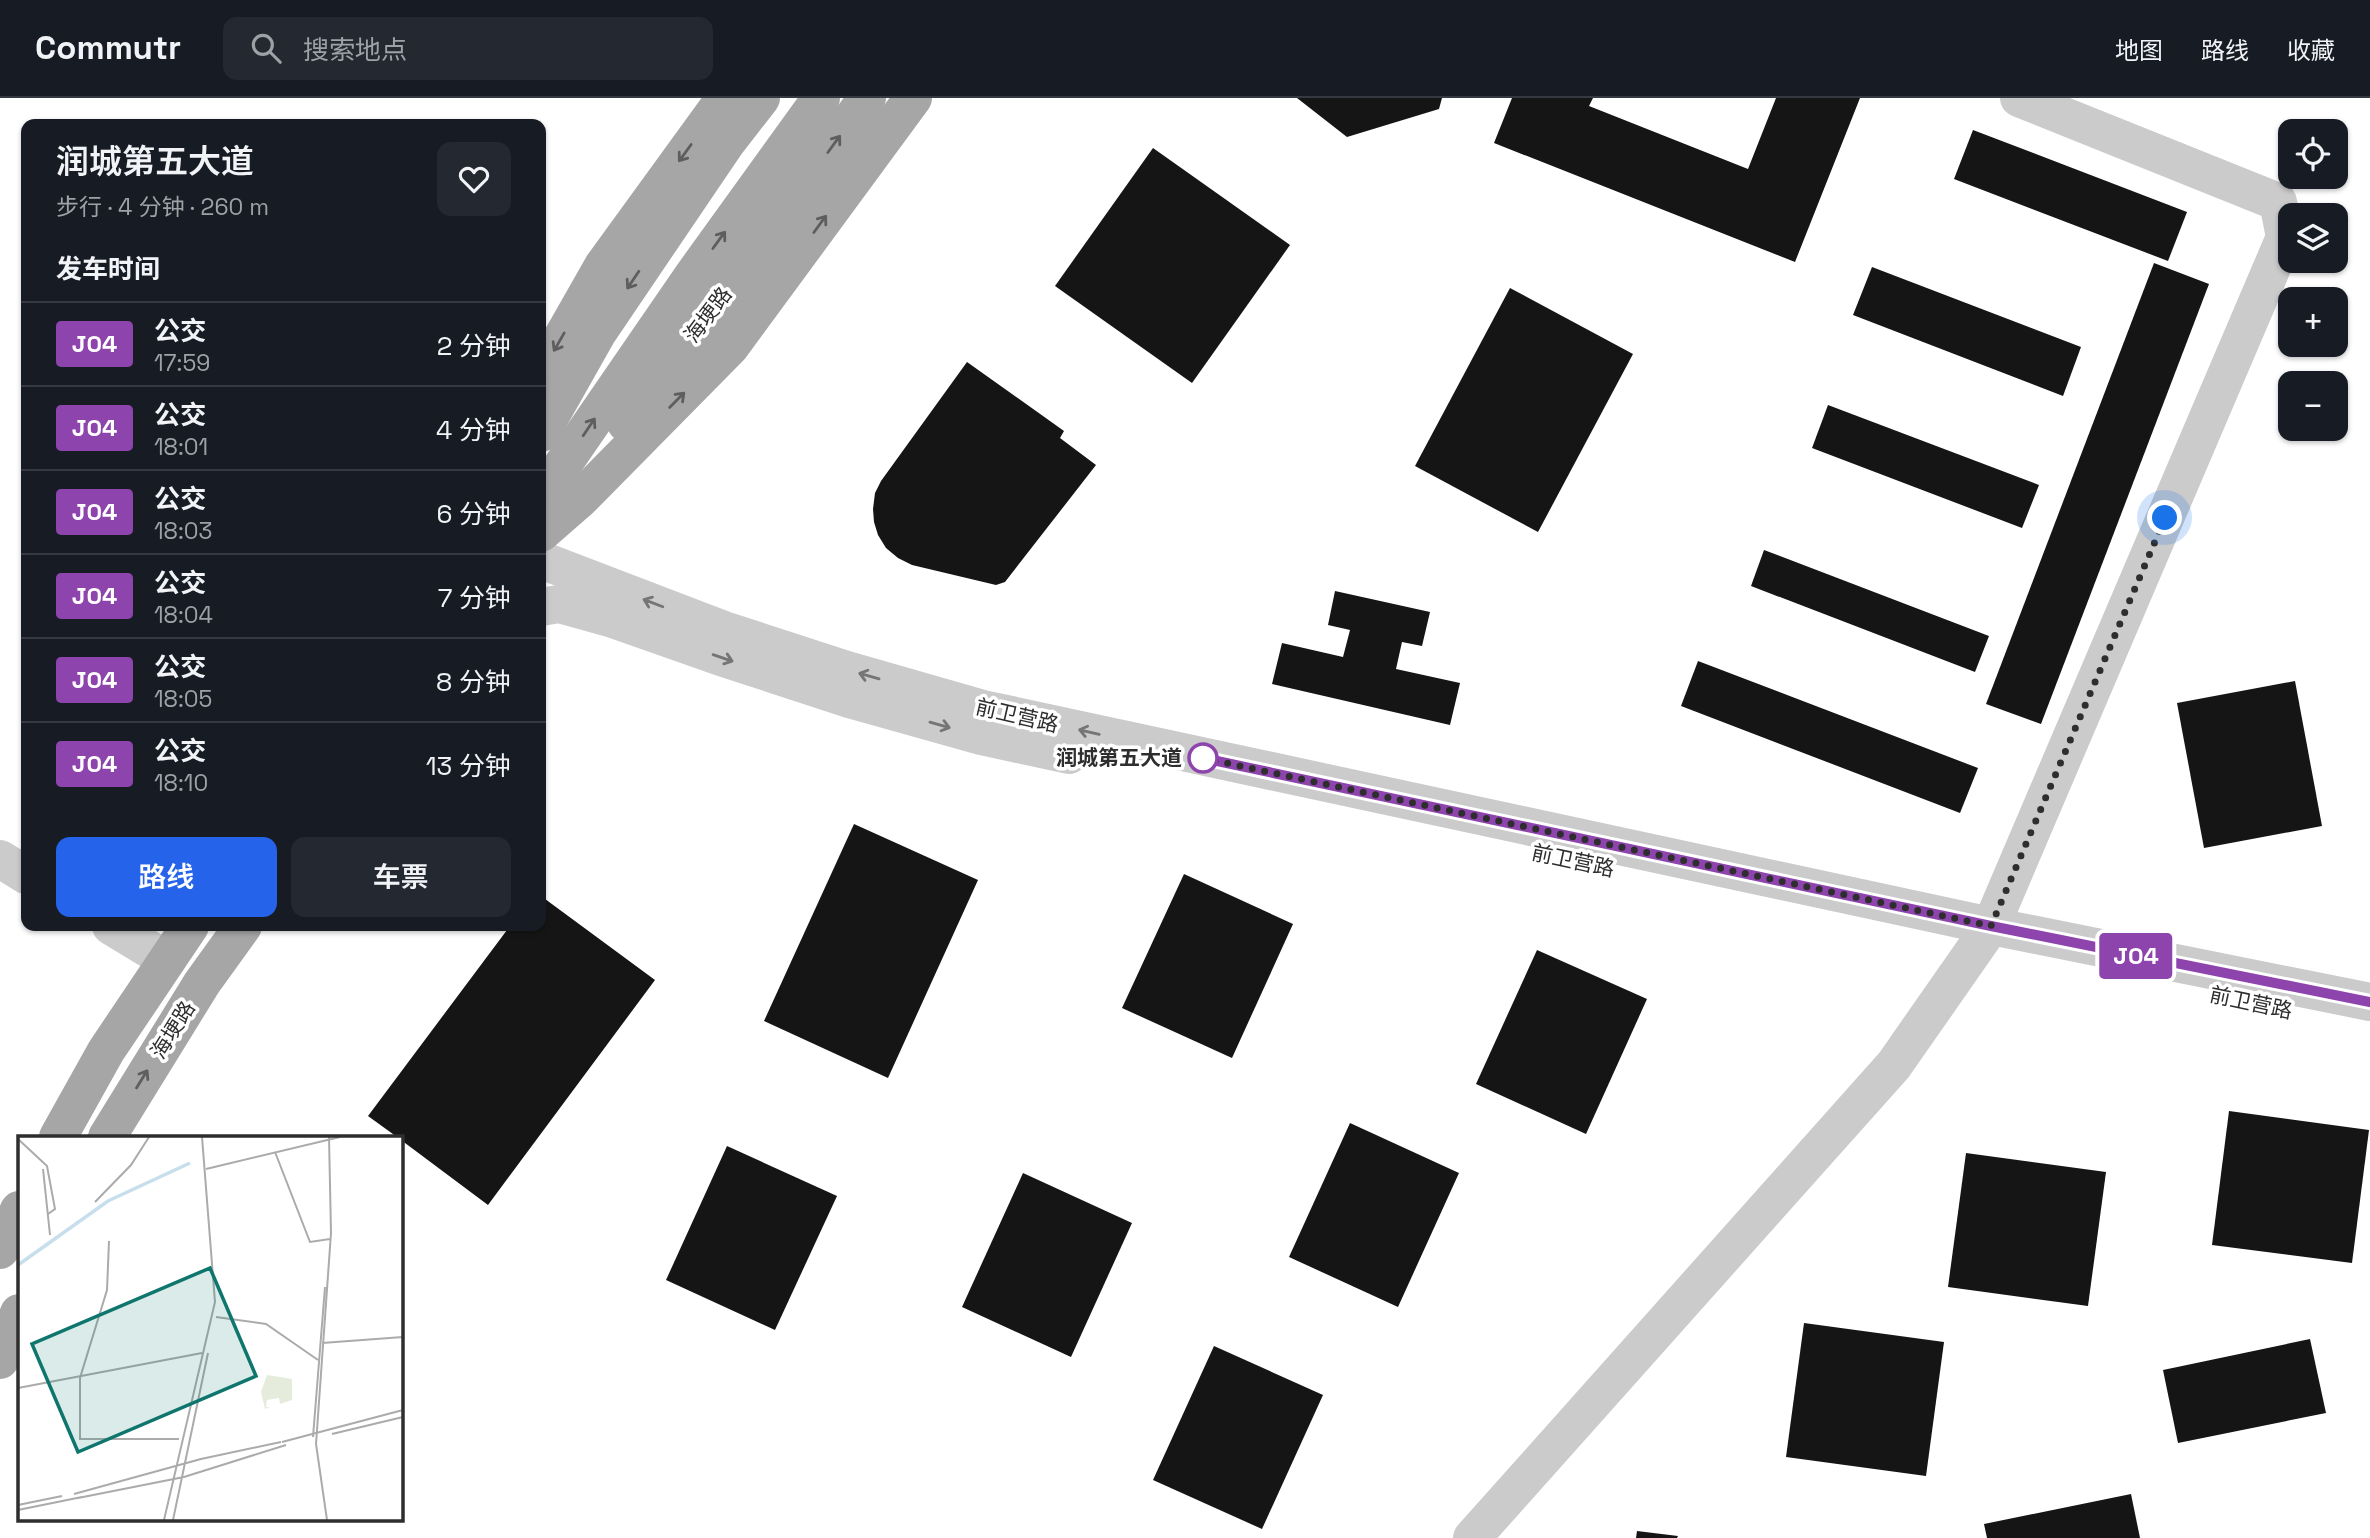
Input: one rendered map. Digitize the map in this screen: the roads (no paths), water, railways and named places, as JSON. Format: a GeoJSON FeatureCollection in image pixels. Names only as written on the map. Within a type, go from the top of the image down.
{"type":"FeatureCollection","features":[{"type":"Feature","properties":{"kind":"main road"},"geometry":{"type":"LineString","coordinates":[[546,366],[603,266],[725,98]]}},
{"type":"Feature","properties":{"kind":"main road"},"geometry":{"type":"LineString","coordinates":[[546,424],[597,332],[726,143],[761,98]]}},
{"type":"Feature","properties":{"kind":"main road"},"geometry":{"type":"LineString","coordinates":[[546,495],[553,479],[671,308],[821,98]]}},
{"type":"Feature","properties":{"kind":"main road","name":"海埂路"},"geometry":{"type":"LineString","coordinates":[[546,520],[636,411],[867,98]]}},
{"type":"Feature","properties":{"kind":"main road"},"geometry":{"type":"LineString","coordinates":[[546,529],[580,499],[730,347],[913,98]]}},
{"type":"Feature","properties":{"kind":"main road","name":"海埂路"},"geometry":{"type":"LineString","coordinates":[[59,1136],[106,1051],[187,931]]}},
{"type":"Feature","properties":{"kind":"main road","name":"海埂路"},"geometry":{"type":"LineString","coordinates":[[108,1136],[202,983],[239,931]]}},
{"type":"Feature","properties":{"kind":"main road"},"geometry":{"type":"LineString","coordinates":[[0,1250],[18,1212]]}},
{"type":"Feature","properties":{"kind":"main road"},"geometry":{"type":"LineString","coordinates":[[0,1360],[18,1315]]}},
{"type":"Feature","properties":{"kind":"street"},"geometry":{"type":"LineString","coordinates":[[1472,1538],[1894,1065],[1985,936],[2285,237],[2278,202],[2019,98]]}},
{"type":"Feature","properties":{"kind":"street","name":"前卫营路"},"geometry":{"type":"LineString","coordinates":[[546,562],[724,630],[847,670],[983,709],[1985,936],[2370,1028]]}},
{"type":"Feature","properties":{"kind":"street","name":"前卫营路"},"geometry":{"type":"LineString","coordinates":[[546,606],[559,604],[613,619],[837,695],[981,736],[1985,936],[2370,1002]]}},
{"type":"Feature","properties":{"kind":"street"},"geometry":{"type":"LineString","coordinates":[[0,859],[21,872]]}},
{"type":"Feature","properties":{"kind":"street"},"geometry":{"type":"LineString","coordinates":[[119,931],[167,960]]}},
{"type":"Feature","properties":{"kind":"place","name":"润城第五大道"},"geometry":{"type":"Point","coordinates":[1203,758]}}]}
